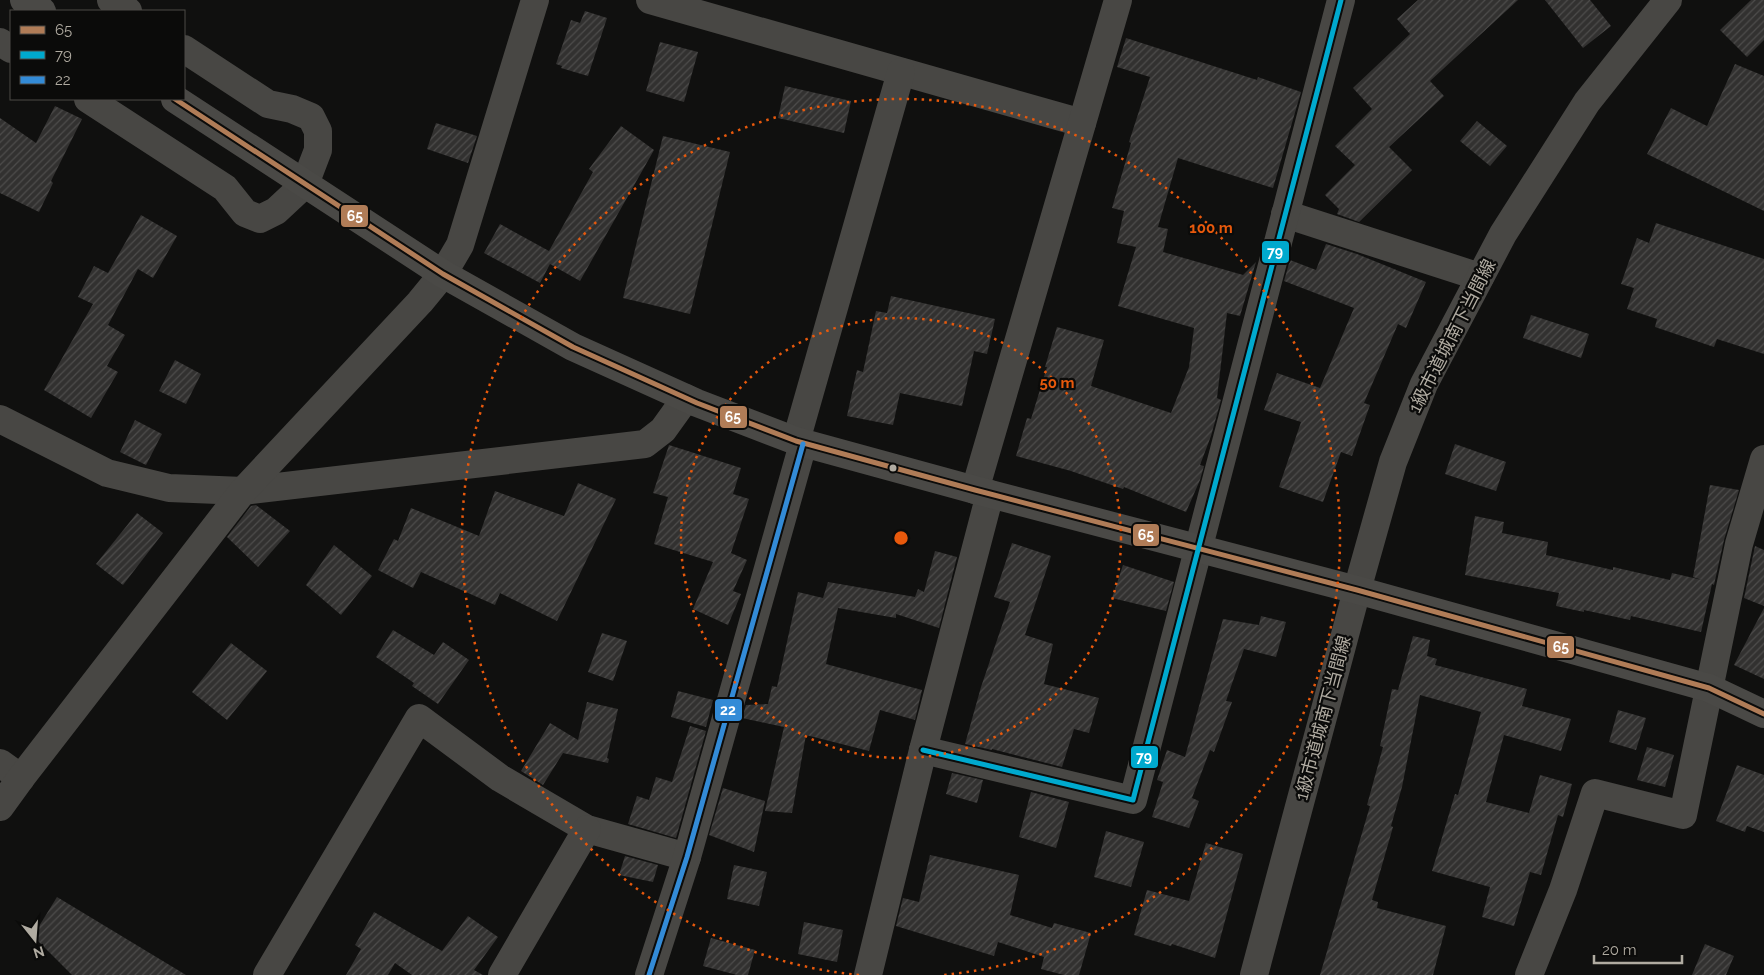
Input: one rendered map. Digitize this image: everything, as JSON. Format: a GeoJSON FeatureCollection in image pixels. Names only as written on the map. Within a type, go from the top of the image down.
{"type":"FeatureCollection","features":[{"type":"Feature","properties":{"kind":"main road"},"geometry":{"type":"LineString","coordinates":[[24,0],[40,10]]}},
{"type":"Feature","properties":{"kind":"main road"},"geometry":{"type":"LineString","coordinates":[[177,100],[442,274],[573,347],[686,398],[800,442],[1357,590],[1709,688],[1764,714]]}},
{"type":"Feature","properties":{"kind":"street"},"geometry":{"type":"LineString","coordinates":[[111,0],[126,10]]}},
{"type":"Feature","properties":{"kind":"street"},"geometry":{"type":"LineString","coordinates":[[0,807],[10,770],[243,491],[420,302],[442,274],[460,245],[535,0]]}},
{"type":"Feature","properties":{"kind":"street"},"geometry":{"type":"LineString","coordinates":[[650,0],[1082,123]]}},
{"type":"Feature","properties":{"kind":"street"},"geometry":{"type":"LineString","coordinates":[[868,975],[983,492],[1082,123],[1118,0]]}},
{"type":"Feature","properties":{"kind":"street"},"geometry":{"type":"LineString","coordinates":[[923,750],[1133,800],[1340,0]]}},
{"type":"Feature","properties":{"kind":"street","name":"1級市道城南下当間線"},"geometry":{"type":"LineString","coordinates":[[1254,975],[1393,462],[1424,384],[1503,234],[1587,102],[1668,0]]}},
{"type":"Feature","properties":{"kind":"street"},"geometry":{"type":"LineString","coordinates":[[90,100],[225,188],[245,213],[260,219],[276,211],[305,184],[318,150],[318,131],[311,117],[292,108],[268,104],[185,49]]}},
{"type":"Feature","properties":{"kind":"street"},"geometry":{"type":"LineString","coordinates":[[649,975],[687,857],[901,72]]}},
{"type":"Feature","properties":{"kind":"street"},"geometry":{"type":"LineString","coordinates":[[1285,214],[1480,277]]}},
{"type":"Feature","properties":{"kind":"street"},"geometry":{"type":"LineString","coordinates":[[0,419],[107,473],[169,488],[243,491],[644,444],[663,430],[686,398]]}},
{"type":"Feature","properties":{"kind":"street"},"geometry":{"type":"LineString","coordinates":[[1528,975],[1563,890],[1595,793],[1684,815],[1739,544],[1764,459]]}},
{"type":"Feature","properties":{"kind":"street"},"geometry":{"type":"LineString","coordinates":[[267,975],[419,718],[500,778],[587,829],[687,857]]}},
{"type":"Feature","properties":{"kind":"street"},"geometry":{"type":"LineString","coordinates":[[502,975],[587,829]]}},
{"type":"Feature","properties":{"kind":"building"},"geometry":{"type":"Polygon","coordinates":[[[1418,0],[1518,0],[1430,81],[1444,96],[1389,147],[1412,170],[1359,222],[1337,214],[1339,209],[1325,195],[1355,165],[1335,146],[1372,109],[1353,88],[1410,34],[1397,19],[1418,0]]]}},
{"type":"Feature","properties":{"kind":"building"},"geometry":{"type":"Polygon","coordinates":[[[1545,0],[1590,0],[1611,26],[1583,48],[1545,0]]]}},
{"type":"Feature","properties":{"kind":"building"},"geometry":{"type":"Polygon","coordinates":[[[1751,0],[1764,0],[1764,40],[1747,57],[1720,30],[1751,0]]]}},
{"type":"Feature","properties":{"kind":"building"},"geometry":{"type":"Polygon","coordinates":[[[585,11],[607,18],[588,76],[561,68],[562,66],[556,64],[571,20],[580,23],[585,11]]]}},
{"type":"Feature","properties":{"kind":"building"},"geometry":{"type":"Polygon","coordinates":[[[1126,38],[1257,80],[1258,77],[1301,92],[1273,188],[1178,158],[1158,227],[1168,229],[1163,252],[1243,275],[1256,262],[1240,316],[1227,313],[1217,398],[1221,400],[1211,436],[1200,465],[1204,466],[1200,480],[1186,512],[1124,487],[1123,489],[1071,471],[1016,456],[1027,418],[1031,419],[1057,327],[1104,340],[1091,386],[1171,413],[1189,367],[1194,328],[1118,306],[1136,247],[1117,243],[1124,211],[1112,208],[1131,143],[1129,142],[1150,77],[1117,67],[1126,38]]]}},
{"type":"Feature","properties":{"kind":"building"},"geometry":{"type":"Polygon","coordinates":[[[660,42],[698,52],[684,102],[646,91],[660,42]]]}},
{"type":"Feature","properties":{"kind":"building"},"geometry":{"type":"Polygon","coordinates":[[[1735,64],[1764,76],[1764,211],[1647,154],[1671,108],[1707,126],[1735,64]]]}},
{"type":"Feature","properties":{"kind":"building"},"geometry":{"type":"Polygon","coordinates":[[[785,86],[851,101],[844,133],[778,118],[785,86]]]}},
{"type":"Feature","properties":{"kind":"building"},"geometry":{"type":"Polygon","coordinates":[[[55,106],[82,119],[51,181],[53,183],[39,212],[0,193],[0,118],[36,143],[55,106]]]}},
{"type":"Feature","properties":{"kind":"building"},"geometry":{"type":"Polygon","coordinates":[[[1477,121],[1507,146],[1490,166],[1460,141],[1477,121]]]}},
{"type":"Feature","properties":{"kind":"building"},"geometry":{"type":"Polygon","coordinates":[[[436,123],[477,136],[468,163],[427,149],[436,123]]]}},
{"type":"Feature","properties":{"kind":"building"},"geometry":{"type":"Polygon","coordinates":[[[621,126],[654,150],[580,281],[550,264],[540,283],[484,253],[500,224],[549,251],[593,172],[589,169],[621,126]]]}},
{"type":"Feature","properties":{"kind":"building"},"geometry":{"type":"Polygon","coordinates":[[[663,136],[730,152],[690,314],[623,298],[663,136]]]}},
{"type":"Feature","properties":{"kind":"building"},"geometry":{"type":"Polygon","coordinates":[[[141,215],[177,236],[153,278],[138,269],[108,325],[125,335],[107,366],[118,372],[91,418],[44,390],[93,304],[78,297],[94,266],[108,273],[141,215]]]}},
{"type":"Feature","properties":{"kind":"building"},"geometry":{"type":"Polygon","coordinates":[[[1656,223],[1764,259],[1764,354],[1717,339],[1714,347],[1655,327],[1657,319],[1627,309],[1634,288],[1621,284],[1637,238],[1649,243],[1656,223]]]}},
{"type":"Feature","properties":{"kind":"building"},"geometry":{"type":"Polygon","coordinates":[[[1326,244],[1357,254],[1426,282],[1406,328],[1398,324],[1364,403],[1370,405],[1352,456],[1341,452],[1323,502],[1279,487],[1301,422],[1264,410],[1277,373],[1320,388],[1354,308],[1284,281],[1290,260],[1316,270],[1326,244]]]}},
{"type":"Feature","properties":{"kind":"building"},"geometry":{"type":"Polygon","coordinates":[[[891,296],[995,319],[987,354],[974,351],[962,406],[900,393],[893,425],[847,416],[857,370],[863,372],[876,311],[887,313],[891,296]]]}},
{"type":"Feature","properties":{"kind":"building"},"geometry":{"type":"Polygon","coordinates":[[[1531,315],[1589,334],[1581,358],[1523,338],[1531,315]]]}},
{"type":"Feature","properties":{"kind":"building"},"geometry":{"type":"Polygon","coordinates":[[[175,360],[201,374],[186,404],[159,391],[175,360]]]}},
{"type":"Feature","properties":{"kind":"building"},"geometry":{"type":"Polygon","coordinates":[[[135,420],[162,434],[146,465],[120,452],[135,420]]]}},
{"type":"Feature","properties":{"kind":"building"},"geometry":{"type":"Polygon","coordinates":[[[1455,444],[1506,462],[1496,491],[1445,474],[1455,444]]]}},
{"type":"Feature","properties":{"kind":"building"},"geometry":{"type":"Polygon","coordinates":[[[669,445],[741,468],[733,494],[749,499],[731,553],[747,560],[733,591],[741,594],[728,625],[693,609],[713,562],[654,544],[668,497],[653,493],[669,445]]]}},
{"type":"Feature","properties":{"kind":"building"},"geometry":{"type":"Polygon","coordinates":[[[578,483],[616,499],[557,621],[500,593],[495,605],[421,572],[413,588],[378,570],[394,539],[398,541],[411,508],[479,536],[495,491],[564,516],[578,483]]]}},
{"type":"Feature","properties":{"kind":"building"},"geometry":{"type":"Polygon","coordinates":[[[1710,485],[1739,490],[1724,540],[1714,585],[1712,584],[1701,632],[1631,616],[1630,620],[1556,606],[1559,593],[1465,575],[1475,516],[1504,522],[1502,533],[1548,542],[1546,555],[1670,580],[1672,573],[1702,580],[1693,577],[1710,485]]]}},
{"type":"Feature","properties":{"kind":"building"},"geometry":{"type":"Polygon","coordinates":[[[256,505],[290,531],[258,567],[227,537],[251,506],[256,505]]]}},
{"type":"Feature","properties":{"kind":"building"},"geometry":{"type":"Polygon","coordinates":[[[137,513],[163,533],[123,585],[96,564],[137,513]]]}},
{"type":"Feature","properties":{"kind":"building"},"geometry":{"type":"Polygon","coordinates":[[[1012,543],[1051,556],[1025,635],[1053,644],[1044,684],[1099,698],[1089,733],[1074,729],[1062,767],[965,744],[981,687],[1010,602],[994,597],[1012,543]]]}},
{"type":"Feature","properties":{"kind":"building"},"geometry":{"type":"Polygon","coordinates":[[[334,545],[372,576],[341,615],[306,585],[334,545]]]}},
{"type":"Feature","properties":{"kind":"building"},"geometry":{"type":"Polygon","coordinates":[[[1755,546],[1764,550],[1764,606],[1744,598],[1755,546]]]}},
{"type":"Feature","properties":{"kind":"building"},"geometry":{"type":"Polygon","coordinates":[[[935,551],[957,557],[939,628],[896,614],[896,618],[838,608],[826,664],[922,690],[915,720],[880,710],[869,751],[806,735],[792,813],[765,811],[784,727],[742,718],[746,705],[768,704],[772,686],[777,687],[798,592],[823,598],[828,582],[915,597],[918,589],[924,592],[935,551]]]}},
{"type":"Feature","properties":{"kind":"building"},"geometry":{"type":"Polygon","coordinates":[[[1123,565],[1174,582],[1166,611],[1112,598],[1123,565]]]}},
{"type":"Feature","properties":{"kind":"building"},"geometry":{"type":"Polygon","coordinates":[[[1764,608],[1764,679],[1734,665],[1764,608]]]}},
{"type":"Feature","properties":{"kind":"building"},"geometry":{"type":"Polygon","coordinates":[[[1261,616],[1286,622],[1276,657],[1244,649],[1226,701],[1232,702],[1214,752],[1210,750],[1192,798],[1199,801],[1189,828],[1152,817],[1163,782],[1157,780],[1167,750],[1185,757],[1223,619],[1259,625],[1261,616]]]}},
{"type":"Feature","properties":{"kind":"building"},"geometry":{"type":"Polygon","coordinates":[[[393,630],[434,655],[443,642],[469,660],[438,704],[412,686],[414,683],[376,657],[393,630]]]}},
{"type":"Feature","properties":{"kind":"building"},"geometry":{"type":"Polygon","coordinates":[[[602,633],[627,641],[613,681],[588,672],[602,633]]]}},
{"type":"Feature","properties":{"kind":"building"},"geometry":{"type":"Polygon","coordinates":[[[1413,636],[1430,640],[1427,656],[1437,659],[1435,665],[1527,689],[1522,706],[1571,719],[1561,751],[1504,735],[1486,802],[1529,813],[1540,775],[1572,784],[1563,817],[1558,815],[1541,875],[1530,872],[1514,926],[1482,917],[1490,887],[1432,871],[1455,794],[1458,795],[1481,712],[1420,695],[1402,787],[1391,826],[1393,827],[1372,900],[1378,902],[1377,908],[1446,926],[1433,975],[1320,975],[1370,806],[1367,805],[1383,747],[1380,746],[1392,689],[1398,690],[1413,636]]]}},
{"type":"Feature","properties":{"kind":"building"},"geometry":{"type":"Polygon","coordinates":[[[231,643],[267,671],[227,720],[192,692],[231,643]]]}},
{"type":"Feature","properties":{"kind":"building"},"geometry":{"type":"Polygon","coordinates":[[[678,691],[713,700],[706,727],[671,717],[678,691]]]}},
{"type":"Feature","properties":{"kind":"building"},"geometry":{"type":"Polygon","coordinates":[[[587,702],[618,709],[607,758],[609,759],[608,763],[563,753],[543,785],[521,771],[550,723],[578,740],[587,702]]]}},
{"type":"Feature","properties":{"kind":"building"},"geometry":{"type":"Polygon","coordinates":[[[1618,710],[1646,718],[1636,750],[1609,742],[1618,710]]]}},
{"type":"Feature","properties":{"kind":"building"},"geometry":{"type":"Polygon","coordinates":[[[690,726],[706,731],[676,838],[628,824],[637,796],[649,800],[656,777],[672,782],[690,726]]]}},
{"type":"Feature","properties":{"kind":"building"},"geometry":{"type":"Polygon","coordinates":[[[1647,747],[1674,755],[1665,787],[1637,780],[1647,747]]]}},
{"type":"Feature","properties":{"kind":"building"},"geometry":{"type":"Polygon","coordinates":[[[1737,765],[1764,775],[1764,832],[1747,826],[1745,832],[1716,821],[1737,765]]]}},
{"type":"Feature","properties":{"kind":"building"},"geometry":{"type":"Polygon","coordinates":[[[952,773],[983,780],[977,803],[946,794],[952,773]]]}},
{"type":"Feature","properties":{"kind":"building"},"geometry":{"type":"Polygon","coordinates":[[[723,788],[765,801],[754,852],[709,835],[723,788]]]}},
{"type":"Feature","properties":{"kind":"building"},"geometry":{"type":"Polygon","coordinates":[[[1031,792],[1069,802],[1056,848],[1019,837],[1031,792]]]}},
{"type":"Feature","properties":{"kind":"building"},"geometry":{"type":"Polygon","coordinates":[[[1106,831],[1144,842],[1131,887],[1094,877],[1106,831]]]}},
{"type":"Feature","properties":{"kind":"building"},"geometry":{"type":"Polygon","coordinates":[[[1206,843],[1243,854],[1215,958],[1172,944],[1171,946],[1134,935],[1147,890],[1189,901],[1206,843]]]}},
{"type":"Feature","properties":{"kind":"building"},"geometry":{"type":"Polygon","coordinates":[[[930,855],[1019,875],[1010,915],[1052,928],[1054,923],[1091,933],[1079,975],[1064,975],[1041,969],[1044,957],[998,942],[994,956],[896,926],[903,898],[919,902],[930,855]]]}},
{"type":"Feature","properties":{"kind":"building"},"geometry":{"type":"Polygon","coordinates":[[[625,856],[658,865],[653,882],[619,875],[625,856]]]}},
{"type":"Feature","properties":{"kind":"building"},"geometry":{"type":"Polygon","coordinates":[[[734,865],[767,872],[759,906],[727,899],[734,865]]]}},
{"type":"Feature","properties":{"kind":"building"},"geometry":{"type":"Polygon","coordinates":[[[57,897],[186,975],[72,975],[33,936],[57,897]]]}},
{"type":"Feature","properties":{"kind":"building"},"geometry":{"type":"Polygon","coordinates":[[[374,912],[442,951],[468,916],[498,937],[474,970],[483,975],[412,975],[395,963],[388,975],[346,975],[361,949],[355,945],[374,912]]]}},
{"type":"Feature","properties":{"kind":"building"},"geometry":{"type":"Polygon","coordinates":[[[804,922],[843,930],[837,962],[798,954],[804,922]]]}},
{"type":"Feature","properties":{"kind":"building"},"geometry":{"type":"Polygon","coordinates":[[[711,938],[755,950],[748,975],[737,975],[703,966],[711,938]]]}},
{"type":"Feature","properties":{"kind":"building"},"geometry":{"type":"Polygon","coordinates":[[[1705,944],[1734,956],[1726,975],[1692,975],[1705,944]]]}},
{"type":"Feature","properties":{"kind":"transit line","name":"79"},"geometry":{"type":"LineString","coordinates":[[923,750],[1133,800],[1341,0]]}},
{"type":"Feature","properties":{"kind":"transit line","name":"65"},"geometry":{"type":"LineString","coordinates":[[177,100],[443,274],[573,347],[697,403],[796,441],[1357,590],[1709,688],[1764,714]]}},
{"type":"Feature","properties":{"kind":"transit line","name":"22"},"geometry":{"type":"LineString","coordinates":[[649,975],[687,857],[803,444]]}}]}
